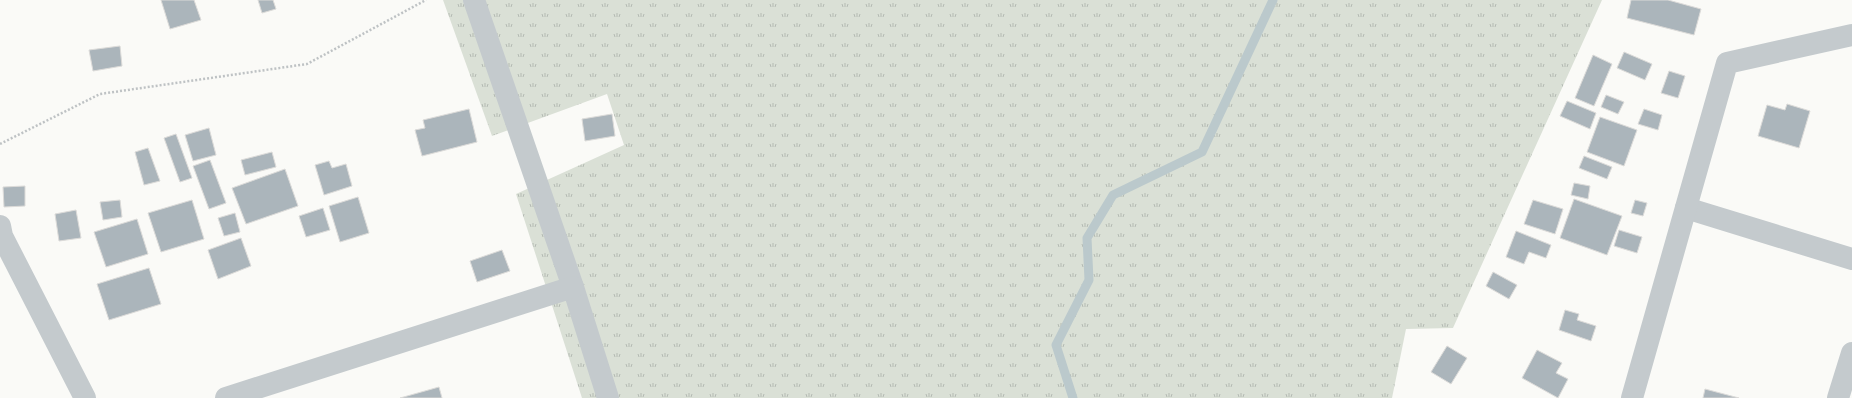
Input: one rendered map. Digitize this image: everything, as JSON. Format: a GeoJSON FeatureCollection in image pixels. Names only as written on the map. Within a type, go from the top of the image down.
{"type":"FeatureCollection","features":[{"type":"Feature","properties":{"kind":"street"},"geometry":{"type":"LineString","coordinates":[[474,0],[573,287],[608,398]]}},
{"type":"Feature","properties":{"kind":"street"},"geometry":{"type":"LineString","coordinates":[[1632,398],[1727,63],[1852,35]]}},
{"type":"Feature","properties":{"kind":"street"},"geometry":{"type":"LineString","coordinates":[[1686,208],[1852,259]]}},
{"type":"Feature","properties":{"kind":"street"},"geometry":{"type":"LineString","coordinates":[[0,226],[2,236],[85,398]]}},
{"type":"Feature","properties":{"kind":"street"},"geometry":{"type":"LineString","coordinates":[[226,398],[573,287]]}},
{"type":"Feature","properties":{"kind":"street"},"geometry":{"type":"LineString","coordinates":[[1838,398],[1852,353]]}},
{"type":"Feature","properties":{"kind":"path"},"geometry":{"type":"LineString","coordinates":[[0,144],[100,94],[307,64],[426,0]]}},
{"type":"Feature","properties":{"kind":"green space"},"geometry":{"type":"Polygon","coordinates":[[[443,0],[1602,0],[1453,328],[1406,329],[1392,398],[582,398],[516,194],[624,145],[607,94],[492,136],[443,0]]]}},
{"type":"Feature","properties":{"kind":"building"},"geometry":{"type":"Polygon","coordinates":[[[161,0],[194,0],[201,20],[170,29],[161,0]]]}},
{"type":"Feature","properties":{"kind":"building"},"geometry":{"type":"Polygon","coordinates":[[[258,0],[273,0],[276,9],[262,13],[258,0]]]}},
{"type":"Feature","properties":{"kind":"building"},"geometry":{"type":"Polygon","coordinates":[[[1631,0],[1668,0],[1701,9],[1694,35],[1627,18],[1631,0]]]}},
{"type":"Feature","properties":{"kind":"building"},"geometry":{"type":"Polygon","coordinates":[[[120,46],[122,66],[93,71],[89,50],[120,46]]]}},
{"type":"Feature","properties":{"kind":"building"},"geometry":{"type":"Polygon","coordinates":[[[1624,52],[1652,64],[1645,80],[1617,68],[1624,52]]]}},
{"type":"Feature","properties":{"kind":"building"},"geometry":{"type":"Polygon","coordinates":[[[1593,55],[1612,64],[1594,106],[1575,98],[1593,55]]]}},
{"type":"Feature","properties":{"kind":"building"},"geometry":{"type":"Polygon","coordinates":[[[1669,71],[1685,76],[1678,98],[1661,93],[1669,71]]]}},
{"type":"Feature","properties":{"kind":"building"},"geometry":{"type":"Polygon","coordinates":[[[1606,95],[1624,102],[1618,114],[1601,107],[1606,95]]]}},
{"type":"Feature","properties":{"kind":"building"},"geometry":{"type":"Polygon","coordinates":[[[1567,101],[1596,113],[1590,129],[1560,116],[1567,101]]]}},
{"type":"Feature","properties":{"kind":"building"},"geometry":{"type":"Polygon","coordinates":[[[1787,104],[1810,111],[1799,148],[1758,136],[1767,105],[1785,110],[1787,104]]]}},
{"type":"Feature","properties":{"kind":"building"},"geometry":{"type":"Polygon","coordinates":[[[469,109],[477,142],[422,156],[415,130],[425,128],[423,120],[469,109]]]}},
{"type":"Feature","properties":{"kind":"building"},"geometry":{"type":"Polygon","coordinates":[[[1644,109],[1662,115],[1658,130],[1638,124],[1644,109]]]}},
{"type":"Feature","properties":{"kind":"building"},"geometry":{"type":"Polygon","coordinates":[[[612,114],[615,136],[585,141],[582,119],[612,114]]]}},
{"type":"Feature","properties":{"kind":"building"},"geometry":{"type":"Polygon","coordinates":[[[1600,117],[1637,130],[1624,166],[1587,152],[1600,117]]]}},
{"type":"Feature","properties":{"kind":"building"},"geometry":{"type":"Polygon","coordinates":[[[209,128],[216,155],[193,161],[185,135],[209,128]]]}},
{"type":"Feature","properties":{"kind":"building"},"geometry":{"type":"Polygon","coordinates":[[[176,134],[192,178],[180,182],[164,138],[176,134]]]}},
{"type":"Feature","properties":{"kind":"building"},"geometry":{"type":"Polygon","coordinates":[[[148,148],[160,181],[144,185],[135,152],[148,148]]]}},
{"type":"Feature","properties":{"kind":"building"},"geometry":{"type":"Polygon","coordinates":[[[272,152],[276,167],[245,175],[241,160],[272,152]]]}},
{"type":"Feature","properties":{"kind":"building"},"geometry":{"type":"Polygon","coordinates":[[[1584,156],[1612,167],[1607,179],[1579,168],[1584,156]]]}},
{"type":"Feature","properties":{"kind":"building"},"geometry":{"type":"Polygon","coordinates":[[[210,160],[226,203],[209,209],[193,166],[210,160]]]}},
{"type":"Feature","properties":{"kind":"building"},"geometry":{"type":"Polygon","coordinates":[[[329,161],[332,168],[346,164],[352,186],[324,195],[315,165],[329,161]]]}},
{"type":"Feature","properties":{"kind":"building"},"geometry":{"type":"Polygon","coordinates":[[[285,169],[298,206],[246,224],[232,188],[285,169]]]}},
{"type":"Feature","properties":{"kind":"building"},"geometry":{"type":"Polygon","coordinates":[[[1574,183],[1590,186],[1588,199],[1571,195],[1574,183]]]}},
{"type":"Feature","properties":{"kind":"building"},"geometry":{"type":"Polygon","coordinates":[[[25,186],[25,206],[4,207],[3,187],[25,186]]]}},
{"type":"Feature","properties":{"kind":"building"},"geometry":{"type":"Polygon","coordinates":[[[358,197],[369,233],[340,242],[329,206],[358,197]]]}},
{"type":"Feature","properties":{"kind":"building"},"geometry":{"type":"Polygon","coordinates":[[[1574,199],[1622,216],[1607,255],[1560,238],[1574,199]]]}},
{"type":"Feature","properties":{"kind":"building"},"geometry":{"type":"Polygon","coordinates":[[[120,200],[122,217],[103,220],[100,202],[120,200]]]}},
{"type":"Feature","properties":{"kind":"building"},"geometry":{"type":"Polygon","coordinates":[[[192,200],[204,239],[161,252],[148,213],[192,200]]]}},
{"type":"Feature","properties":{"kind":"building"},"geometry":{"type":"Polygon","coordinates":[[[1533,200],[1563,209],[1555,234],[1524,224],[1533,200]]]}},
{"type":"Feature","properties":{"kind":"building"},"geometry":{"type":"Polygon","coordinates":[[[1635,200],[1647,203],[1643,216],[1631,213],[1635,200]]]}},
{"type":"Feature","properties":{"kind":"building"},"geometry":{"type":"Polygon","coordinates":[[[323,208],[330,230],[306,237],[299,216],[323,208]]]}},
{"type":"Feature","properties":{"kind":"building"},"geometry":{"type":"Polygon","coordinates":[[[76,210],[81,238],[59,241],[55,214],[76,210]]]}},
{"type":"Feature","properties":{"kind":"building"},"geometry":{"type":"Polygon","coordinates":[[[235,213],[240,232],[224,236],[218,218],[235,213]]]}},
{"type":"Feature","properties":{"kind":"building"},"geometry":{"type":"Polygon","coordinates":[[[137,219],[148,254],[106,267],[94,232],[137,219]]]}},
{"type":"Feature","properties":{"kind":"building"},"geometry":{"type":"Polygon","coordinates":[[[1619,230],[1642,237],[1637,253],[1614,246],[1619,230]]]}},
{"type":"Feature","properties":{"kind":"building"},"geometry":{"type":"Polygon","coordinates":[[[1516,231],[1551,245],[1546,258],[1529,252],[1524,264],[1506,257],[1516,231]]]}},
{"type":"Feature","properties":{"kind":"building"},"geometry":{"type":"Polygon","coordinates":[[[241,238],[251,266],[218,279],[208,250],[241,238]]]}},
{"type":"Feature","properties":{"kind":"building"},"geometry":{"type":"Polygon","coordinates":[[[502,250],[510,271],[477,282],[470,261],[502,250]]]}},
{"type":"Feature","properties":{"kind":"building"},"geometry":{"type":"Polygon","coordinates":[[[149,268],[161,304],[109,320],[97,284],[149,268]]]}},
{"type":"Feature","properties":{"kind":"building"},"geometry":{"type":"Polygon","coordinates":[[[1493,272],[1517,285],[1509,299],[1486,286],[1493,272]]]}},
{"type":"Feature","properties":{"kind":"building"},"geometry":{"type":"Polygon","coordinates":[[[1565,310],[1579,314],[1577,320],[1596,326],[1591,341],[1559,330],[1565,310]]]}},
{"type":"Feature","properties":{"kind":"building"},"geometry":{"type":"Polygon","coordinates":[[[1447,346],[1467,358],[1451,384],[1431,372],[1447,346]]]}},
{"type":"Feature","properties":{"kind":"building"},"geometry":{"type":"Polygon","coordinates":[[[1537,350],[1562,363],[1556,373],[1568,379],[1558,398],[1522,378],[1537,350]]]}},
{"type":"Feature","properties":{"kind":"building"},"geometry":{"type":"Polygon","coordinates":[[[439,387],[442,398],[400,398],[439,387]]]}},
{"type":"Feature","properties":{"kind":"building"},"geometry":{"type":"Polygon","coordinates":[[[1705,389],[1739,398],[1703,398],[1705,389]]]}},
{"type":"Feature","properties":{"kind":"waterway"},"geometry":{"type":"LineString","coordinates":[[1073,398],[1056,345],[1089,280],[1087,238],[1113,195],[1202,152],[1273,0]]}}]}
